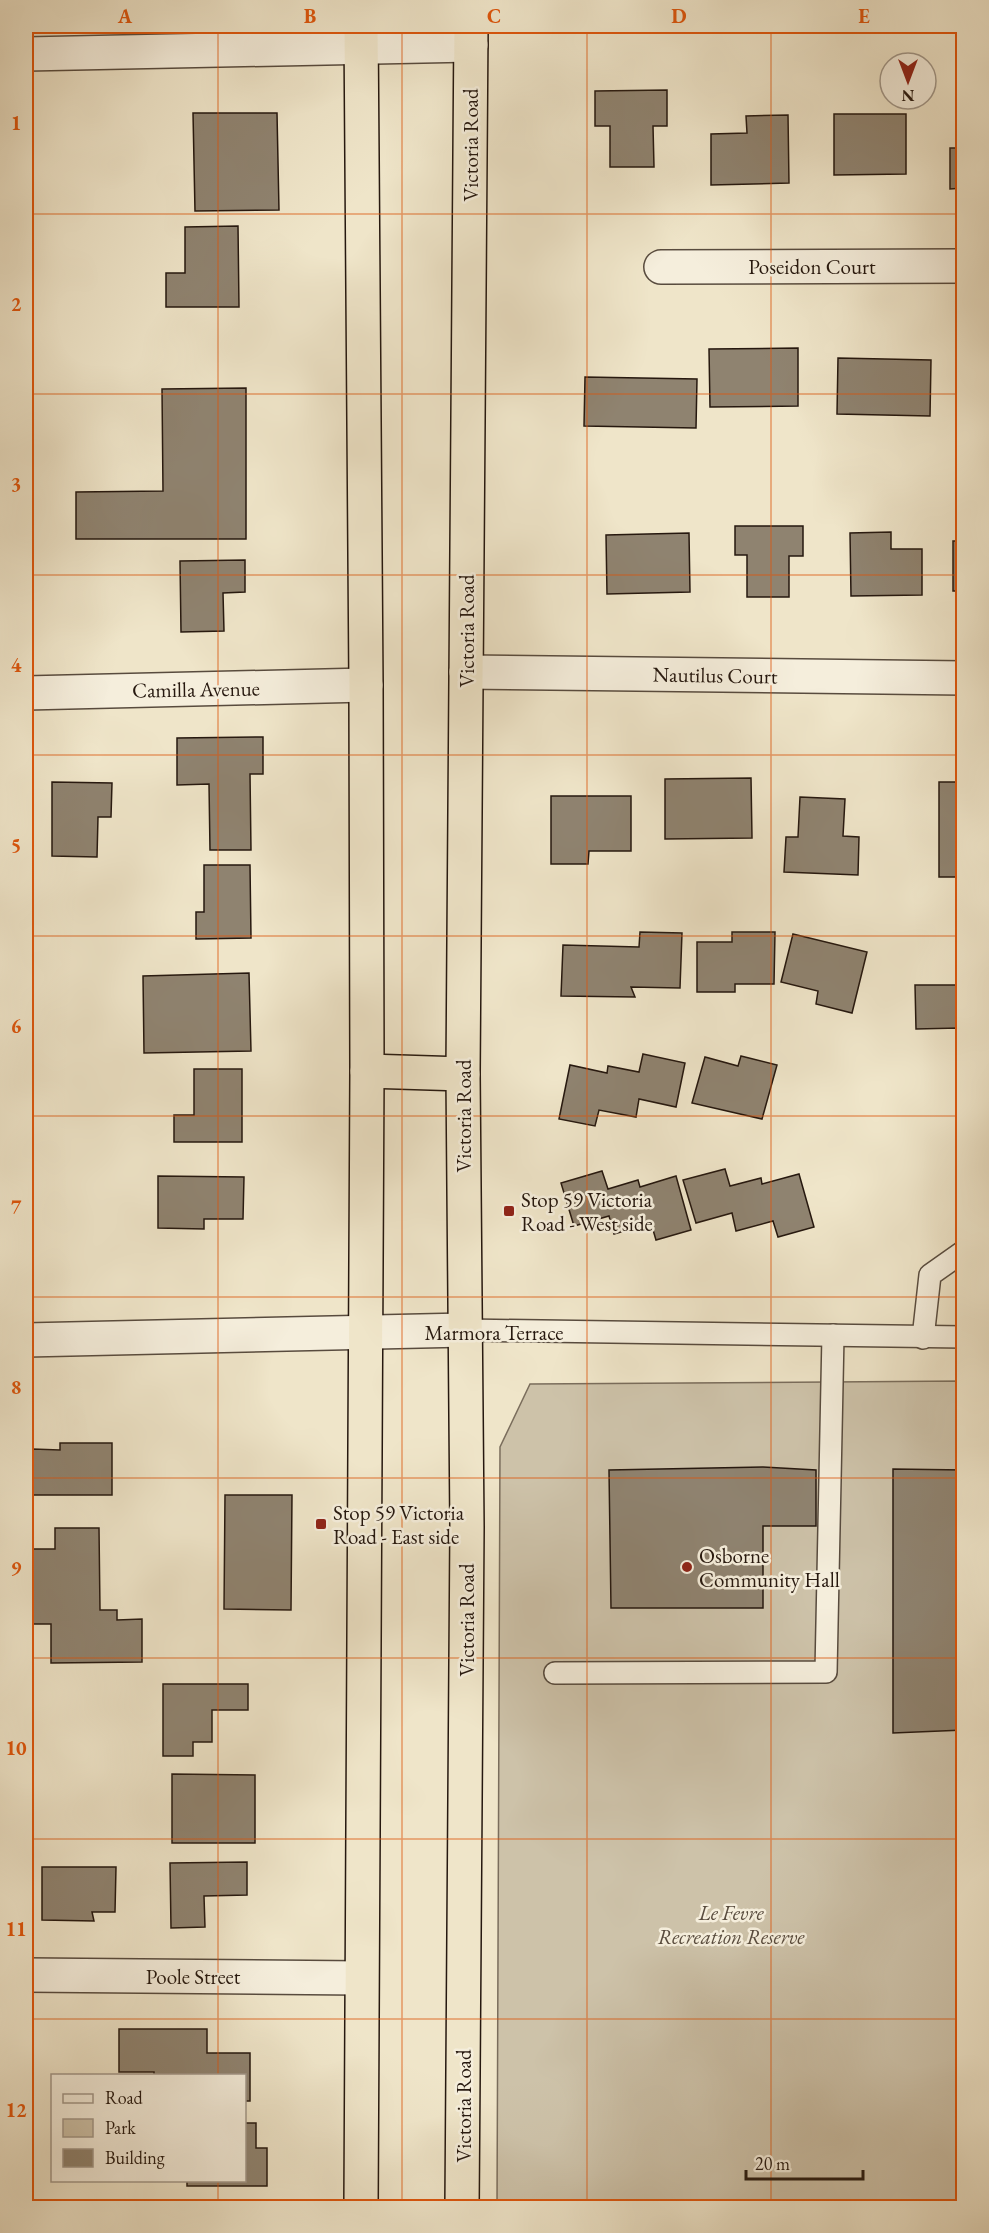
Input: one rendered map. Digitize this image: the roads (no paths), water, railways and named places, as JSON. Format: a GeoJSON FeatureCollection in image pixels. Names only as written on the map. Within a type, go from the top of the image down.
{"type":"FeatureCollection","features":[{"type":"Feature","properties":{"kind":"highway","name":"Victoria Road"},"geometry":{"type":"LineString","coordinates":[[462,2208],[467,1527],[463,1074],[471,35]]}},
{"type":"Feature","properties":{"kind":"highway"},"geometry":{"type":"LineString","coordinates":[[360,37],[367,1071],[361,2208]]}},
{"type":"Feature","properties":{"kind":"highway"},"geometry":{"type":"LineString","coordinates":[[367,1071],[463,1074]]}},
{"type":"Feature","properties":{"kind":"street"},"geometry":{"type":"LineString","coordinates":[[26,54],[360,37],[471,35]]}},
{"type":"Feature","properties":{"kind":"street","name":"Poseidon Court"},"geometry":{"type":"LineString","coordinates":[[661,267],[963,266]]}},
{"type":"Feature","properties":{"kind":"street","name":"Nautilus Court"},"geometry":{"type":"LineString","coordinates":[[466,672],[963,678]]}},
{"type":"Feature","properties":{"kind":"street","name":"Camilla Avenue"},"geometry":{"type":"LineString","coordinates":[[26,693],[366,686]]}},
{"type":"Feature","properties":{"kind":"street","name":"Marmora Terrace"},"geometry":{"type":"LineString","coordinates":[[26,1340],[465,1330]]}},
{"type":"Feature","properties":{"kind":"street","name":"Poole Street"},"geometry":{"type":"LineString","coordinates":[[26,1975],[361,1978]]}},
{"type":"Feature","properties":{"kind":"lane"},"geometry":{"type":"LineString","coordinates":[[923,1338],[930,1275],[963,1251]]}},
{"type":"Feature","properties":{"kind":"lane","name":"Marmora Terrace"},"geometry":{"type":"LineString","coordinates":[[465,1330],[963,1337]]}},
{"type":"Feature","properties":{"kind":"lane"},"geometry":{"type":"LineString","coordinates":[[555,1673],[826,1672],[833,1335]]}},
{"type":"Feature","properties":{"kind":"place","name":"Stop 59 Victoria Road - West side"},"geometry":{"type":"Point","coordinates":[509,1211]}},
{"type":"Feature","properties":{"kind":"place","name":"Stop 59 Victoria Road - East side"},"geometry":{"type":"Point","coordinates":[321,1524]}},
{"type":"Feature","properties":{"kind":"place","name":"Osborne Community Hall"},"geometry":{"type":"Point","coordinates":[687,1567]}},
{"type":"Feature","properties":{"kind":"park label","name":"Le Fevre Recreation Reserve"},"geometry":{"type":"Point","coordinates":[731,1924]}}]}
